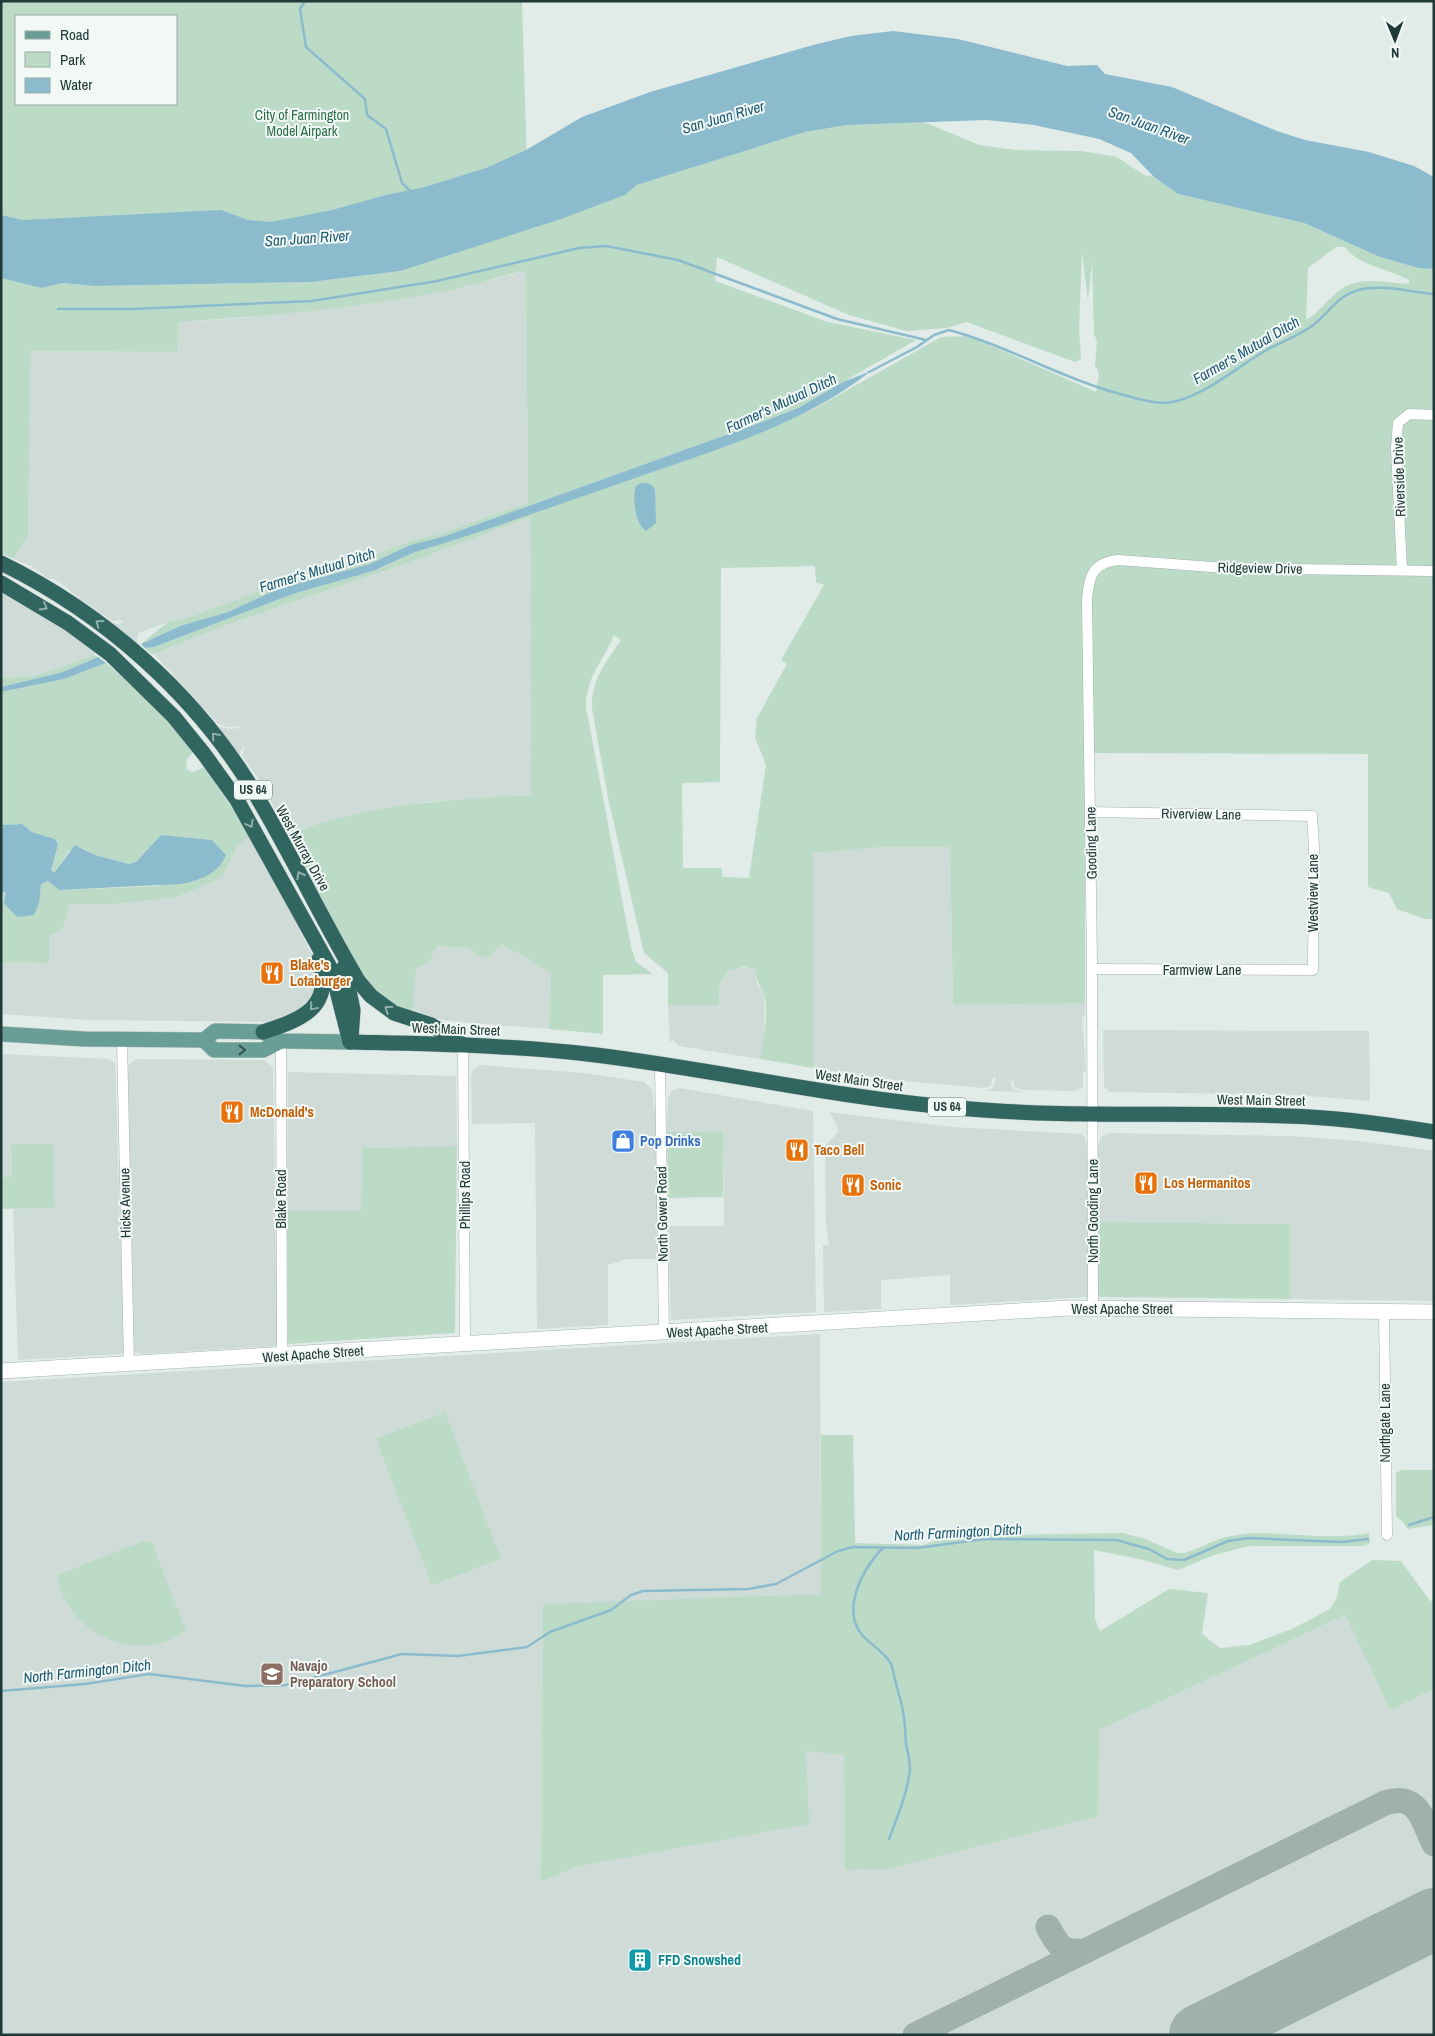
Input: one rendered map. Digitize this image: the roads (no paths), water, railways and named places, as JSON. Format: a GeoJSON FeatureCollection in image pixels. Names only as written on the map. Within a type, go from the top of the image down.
{"type":"FeatureCollection","features":[{"type":"Feature","properties":{"kind":"highway","name":"West Murray Drive"},"geometry":{"type":"LineString","coordinates":[[1,563],[60,596],[122,639],[188,704],[221,743],[253,790],[359,982],[371,996],[394,1013],[431,1025],[463,1044]]}},
{"type":"Feature","properties":{"kind":"highway","name":"US 64"},"geometry":{"type":"LineString","coordinates":[[1,583],[52,612],[95,642],[140,682],[174,717],[204,754],[237,800],[332,971],[350,1042]]}},
{"type":"Feature","properties":{"kind":"highway"},"geometry":{"type":"LineString","coordinates":[[326,925],[344,968],[350,988],[354,1017],[350,1042]]}},
{"type":"Feature","properties":{"kind":"highway"},"geometry":{"type":"LineString","coordinates":[[263,1032],[304,1016],[311,1011],[320,998],[324,978],[309,929]]}},
{"type":"Feature","properties":{"kind":"highway","name":"West Main Street"},"geometry":{"type":"LineString","coordinates":[[350,1042],[463,1044],[556,1050],[660,1064],[908,1104],[971,1109],[1093,1114],[1318,1117],[1434,1132]]}},
{"type":"Feature","properties":{"kind":"main road","name":"West Main Street"},"geometry":{"type":"LineString","coordinates":[[1,1034],[122,1040],[204,1040],[215,1031],[263,1032],[281,1041],[350,1042]]}},
{"type":"Feature","properties":{"kind":"main road","name":"West Main Street"},"geometry":{"type":"LineString","coordinates":[[204,1040],[214,1050],[264,1050],[281,1041]]}},
{"type":"Feature","properties":{"kind":"main road","name":"West Apache Street"},"geometry":{"type":"LineString","coordinates":[[1,1371],[1094,1308],[1434,1312]]}},
{"type":"Feature","properties":{"kind":"street","name":"Riverside Drive"},"geometry":{"type":"LineString","coordinates":[[1402,570],[1396,448],[1398,422],[1409,414],[1434,415]]}},
{"type":"Feature","properties":{"kind":"street","name":"Ridgeview Drive"},"geometry":{"type":"LineString","coordinates":[[1092,574],[1106,562],[1118,560],[1226,568],[1434,571]]}},
{"type":"Feature","properties":{"kind":"street","name":"Gooding Lane"},"geometry":{"type":"LineString","coordinates":[[1092,574],[1086,600],[1093,1114]]}},
{"type":"Feature","properties":{"kind":"street","name":"Riverview Lane"},"geometry":{"type":"LineString","coordinates":[[1090,812],[1312,816]]}},
{"type":"Feature","properties":{"kind":"street","name":"Westview Lane"},"geometry":{"type":"LineString","coordinates":[[1312,816],[1314,846],[1313,970]]}},
{"type":"Feature","properties":{"kind":"street","name":"Farmview Lane"},"geometry":{"type":"LineString","coordinates":[[1092,969],[1313,970]]}},
{"type":"Feature","properties":{"kind":"street","name":"Hicks Avenue"},"geometry":{"type":"LineString","coordinates":[[122,1040],[129,1365]]}},
{"type":"Feature","properties":{"kind":"street","name":"Blake Road"},"geometry":{"type":"LineString","coordinates":[[281,1041],[282,1356]]}},
{"type":"Feature","properties":{"kind":"street","name":"Phillips Road"},"geometry":{"type":"LineString","coordinates":[[463,1044],[465,1345]]}},
{"type":"Feature","properties":{"kind":"street","name":"North Gower Road"},"geometry":{"type":"LineString","coordinates":[[660,1064],[664,1333]]}},
{"type":"Feature","properties":{"kind":"street","name":"North Gooding Lane"},"geometry":{"type":"LineString","coordinates":[[1093,1114],[1094,1308]]}},
{"type":"Feature","properties":{"kind":"street","name":"Northgate Lane"},"geometry":{"type":"LineString","coordinates":[[1384,1311],[1386,1535]]}},
{"type":"Feature","properties":{"kind":"water","name":"San Juan River"},"geometry":{"type":"Polygon","coordinates":[[[893,31],[958,39],[1067,66],[1097,65],[1105,74],[1172,87],[1277,131],[1305,140],[1369,152],[1414,166],[1434,177],[1434,269],[1418,268],[1380,257],[1304,223],[1178,194],[1154,177],[1131,153],[1099,139],[1034,125],[987,120],[847,125],[805,132],[637,185],[625,195],[558,220],[400,271],[311,282],[93,286],[63,283],[41,288],[1,278],[1,215],[22,220],[221,210],[248,220],[271,222],[332,210],[386,195],[425,187],[486,168],[526,150],[582,117],[650,92],[813,45],[851,36],[893,31]]]}},
{"type":"Feature","properties":{"kind":"water"},"geometry":{"type":"Polygon","coordinates":[[[871,371],[845,390],[818,406],[790,420],[731,444],[528,515],[415,552],[373,571],[293,594],[154,647],[145,648],[141,644],[180,626],[228,612],[278,589],[370,564],[410,545],[445,536],[762,422],[798,408],[843,382],[871,371]]]}},
{"type":"Feature","properties":{"kind":"water"},"geometry":{"type":"Polygon","coordinates":[[[641,483],[650,484],[655,490],[656,523],[646,531],[639,523],[635,504],[636,486],[641,483]]]}},
{"type":"Feature","properties":{"kind":"water"},"geometry":{"type":"Polygon","coordinates":[[[98,657],[106,663],[64,679],[1,692],[1,687],[63,672],[98,657]]]}},
{"type":"Feature","properties":{"kind":"water"},"geometry":{"type":"Polygon","coordinates":[[[22,824],[32,832],[55,839],[58,845],[51,870],[54,873],[75,845],[95,855],[129,864],[136,862],[161,835],[212,840],[226,855],[223,862],[208,875],[181,884],[59,890],[48,881],[41,884],[39,903],[34,915],[17,917],[4,903],[6,892],[1,893],[1,825],[22,824]]]}},
{"type":"Feature","properties":{"kind":"waterway"},"geometry":{"type":"LineString","coordinates":[[305,1],[300,9],[306,47],[365,99],[367,115],[386,129],[402,183],[412,193]]}},
{"type":"Feature","properties":{"kind":"waterway"},"geometry":{"type":"LineString","coordinates":[[58,309],[132,309],[312,301],[437,281],[579,248],[606,246],[678,260],[837,319],[926,340]]}},
{"type":"Feature","properties":{"kind":"waterway","name":"Farmer's Mutual Ditch"},"geometry":{"type":"LineString","coordinates":[[869,372],[917,347],[934,335],[949,330],[992,344],[1077,380],[1142,400],[1164,403],[1190,397],[1216,383],[1265,351],[1306,330],[1343,297],[1355,291],[1384,288],[1434,294]]}},
{"type":"Feature","properties":{"kind":"waterway","name":"North Farmington Ditch"},"geometry":{"type":"LineString","coordinates":[[1409,1525],[1434,1517]]}},
{"type":"Feature","properties":{"kind":"waterway","name":"North Farmington Ditch"},"geometry":{"type":"LineString","coordinates":[[1,1691],[85,1684],[149,1674],[246,1686],[286,1685],[402,1654],[458,1656],[527,1647],[550,1632],[611,1610],[631,1595],[643,1591],[748,1589],[776,1584],[838,1551],[853,1547],[917,1548],[985,1539],[1116,1540],[1149,1549],[1167,1559],[1184,1560],[1228,1541],[1249,1538],[1342,1542],[1368,1539]]}},
{"type":"Feature","properties":{"kind":"waterway"},"geometry":{"type":"LineString","coordinates":[[883,1548],[875,1556],[862,1578],[854,1602],[854,1614],[856,1626],[863,1636],[885,1655],[891,1665],[905,1723],[910,1770],[909,1779],[889,1839]]}},
{"type":"Feature","properties":{"kind":"place","name":"Blake's Lotaburger"},"geometry":{"type":"Point","coordinates":[272,973]}},
{"type":"Feature","properties":{"kind":"place","name":"McDonald's"},"geometry":{"type":"Point","coordinates":[232,1112]}},
{"type":"Feature","properties":{"kind":"place","name":"Pop Drinks"},"geometry":{"type":"Point","coordinates":[623,1141]}},
{"type":"Feature","properties":{"kind":"place","name":"Taco Bell"},"geometry":{"type":"Point","coordinates":[797,1150]}},
{"type":"Feature","properties":{"kind":"place","name":"Los Hermanitos"},"geometry":{"type":"Point","coordinates":[1146,1183]}},
{"type":"Feature","properties":{"kind":"place","name":"Sonic"},"geometry":{"type":"Point","coordinates":[853,1185]}},
{"type":"Feature","properties":{"kind":"place","name":"Navajo Preparatory School"},"geometry":{"type":"Point","coordinates":[272,1674]}},
{"type":"Feature","properties":{"kind":"place","name":"FFD Snowshed"},"geometry":{"type":"Point","coordinates":[640,1960]}},
{"type":"Feature","properties":{"kind":"park label","name":"City of Farmington Model Airpark"},"geometry":{"type":"Point","coordinates":[302,124]}}]}
